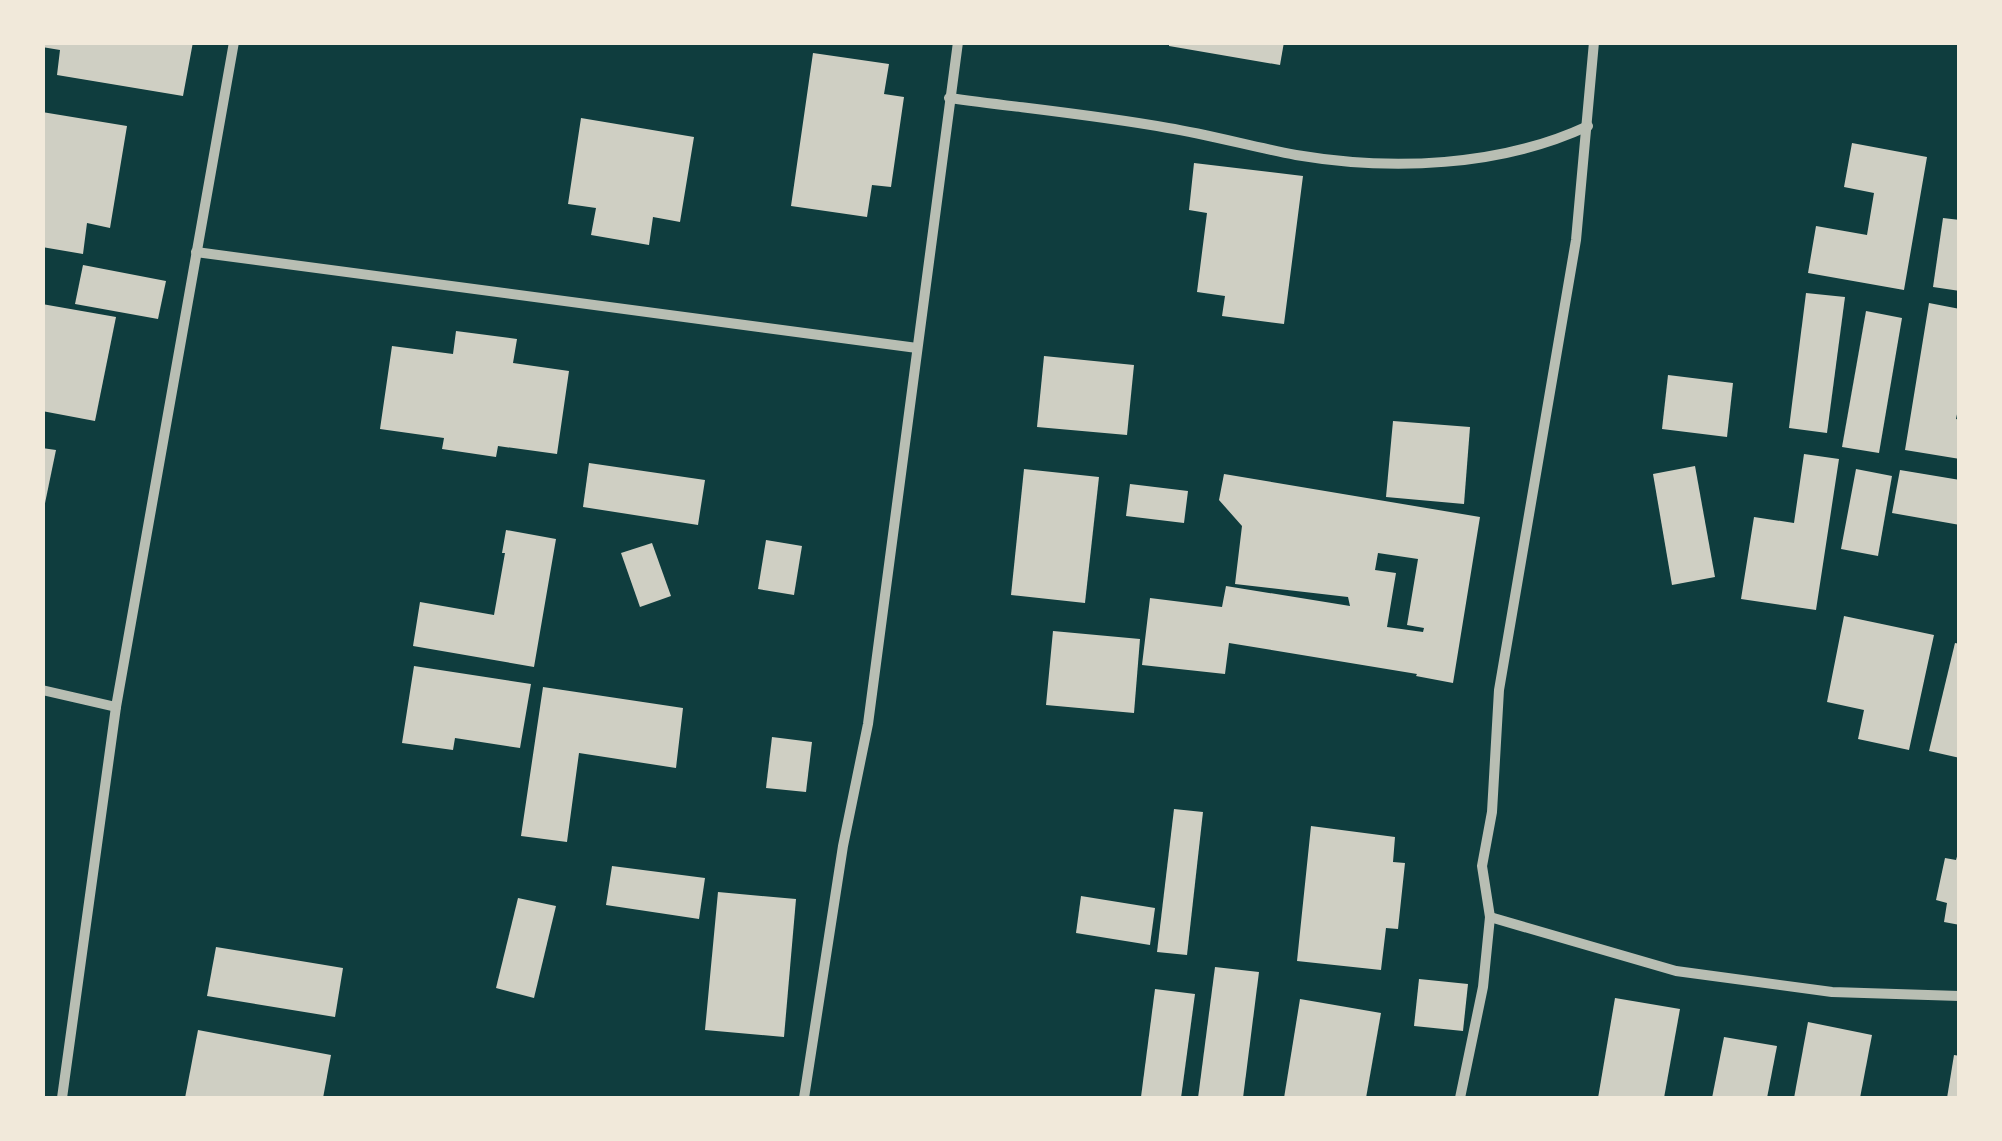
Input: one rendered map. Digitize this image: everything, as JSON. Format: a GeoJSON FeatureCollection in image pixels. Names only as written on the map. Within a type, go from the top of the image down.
{"type":"FeatureCollection","features":[{"type":"Feature","properties":{"kind":"street"},"geometry":{"type":"LineString","coordinates":[[62,1098],[116,706],[234,42]]}},
{"type":"Feature","properties":{"kind":"street"},"geometry":{"type":"LineString","coordinates":[[804,1098],[844,846],[868,724],[958,42]]}},
{"type":"Feature","properties":{"kind":"street"},"geometry":{"type":"LineString","coordinates":[[1460,1098],[1483,987],[1490,917],[1482,866],[1492,812],[1499,690],[1576,240],[1594,42]]}},
{"type":"Feature","properties":{"kind":"street"},"geometry":{"type":"LineString","coordinates":[[949,98],[1167,128],[1296,155],[1381,165],[1478,158],[1557,140],[1588,126]]}},
{"type":"Feature","properties":{"kind":"street"},"geometry":{"type":"LineString","coordinates":[[196,252],[918,348]]}},
{"type":"Feature","properties":{"kind":"street"},"geometry":{"type":"LineString","coordinates":[[42,690],[116,706]]}},
{"type":"Feature","properties":{"kind":"street"},"geometry":{"type":"LineString","coordinates":[[1490,917],[1676,971],[1832,992],[1960,996]]}},
{"type":"Feature","properties":{"kind":"building"},"geometry":{"type":"Polygon","coordinates":[[[42,42],[193,42],[183,96],[57,75],[60,50],[42,47],[42,42]]]}},
{"type":"Feature","properties":{"kind":"building"},"geometry":{"type":"Polygon","coordinates":[[[1169,42],[1284,42],[1280,65],[1169,46],[1169,42]]]}},
{"type":"Feature","properties":{"kind":"building"},"geometry":{"type":"Polygon","coordinates":[[[813,53],[889,64],[884,94],[904,97],[891,187],[872,185],[867,217],[791,206],[813,53]]]}},
{"type":"Feature","properties":{"kind":"building"},"geometry":{"type":"Polygon","coordinates":[[[42,112],[127,126],[110,228],[87,223],[83,254],[42,247],[42,112]]]}},
{"type":"Feature","properties":{"kind":"building"},"geometry":{"type":"Polygon","coordinates":[[[581,118],[694,137],[680,222],[653,217],[649,245],[591,235],[596,208],[568,204],[581,118]]]}},
{"type":"Feature","properties":{"kind":"building"},"geometry":{"type":"Polygon","coordinates":[[[1852,143],[1927,157],[1904,290],[1808,273],[1816,226],[1867,235],[1874,193],[1844,187],[1852,143]]]}},
{"type":"Feature","properties":{"kind":"building"},"geometry":{"type":"Polygon","coordinates":[[[1194,163],[1303,176],[1284,324],[1222,316],[1225,296],[1197,292],[1207,213],[1189,210],[1194,163]]]}},
{"type":"Feature","properties":{"kind":"building"},"geometry":{"type":"Polygon","coordinates":[[[1943,218],[1960,220],[1960,291],[1933,287],[1943,218]]]}},
{"type":"Feature","properties":{"kind":"building"},"geometry":{"type":"Polygon","coordinates":[[[83,265],[166,281],[158,319],[75,304],[83,265]]]}},
{"type":"Feature","properties":{"kind":"building"},"geometry":{"type":"Polygon","coordinates":[[[1806,293],[1845,297],[1827,433],[1789,428],[1806,293]]]}},
{"type":"Feature","properties":{"kind":"building"},"geometry":{"type":"Polygon","coordinates":[[[1929,303],[1960,309],[1960,400],[1956,419],[1960,420],[1960,459],[1905,450],[1929,303]]]}},
{"type":"Feature","properties":{"kind":"building"},"geometry":{"type":"Polygon","coordinates":[[[42,304],[116,317],[95,421],[42,411],[42,304]]]}},
{"type":"Feature","properties":{"kind":"building"},"geometry":{"type":"Polygon","coordinates":[[[1866,311],[1902,318],[1879,453],[1842,447],[1866,311]]]}},
{"type":"Feature","properties":{"kind":"building"},"geometry":{"type":"Polygon","coordinates":[[[456,331],[517,339],[513,363],[569,371],[557,454],[498,446],[496,457],[442,449],[444,438],[380,429],[392,346],[453,354],[456,331]]]}},
{"type":"Feature","properties":{"kind":"building"},"geometry":{"type":"Polygon","coordinates":[[[1044,356],[1134,365],[1127,435],[1037,427],[1044,356]]]}},
{"type":"Feature","properties":{"kind":"building"},"geometry":{"type":"Polygon","coordinates":[[[1668,375],[1733,383],[1727,437],[1662,429],[1668,375]]]}},
{"type":"Feature","properties":{"kind":"building"},"geometry":{"type":"Polygon","coordinates":[[[1393,421],[1470,427],[1464,504],[1386,497],[1393,421]]]}},
{"type":"Feature","properties":{"kind":"building"},"geometry":{"type":"Polygon","coordinates":[[[42,448],[56,450],[44,508],[42,508],[42,448]]]}},
{"type":"Feature","properties":{"kind":"building"},"geometry":{"type":"Polygon","coordinates":[[[1804,454],[1839,459],[1816,610],[1741,599],[1754,517],[1794,523],[1804,454]]]}},
{"type":"Feature","properties":{"kind":"building"},"geometry":{"type":"Polygon","coordinates":[[[589,463],[705,480],[698,525],[583,507],[589,463]]]}},
{"type":"Feature","properties":{"kind":"building"},"geometry":{"type":"Polygon","coordinates":[[[1695,466],[1715,577],[1672,585],[1653,474],[1695,466]]]}},
{"type":"Feature","properties":{"kind":"building"},"geometry":{"type":"Polygon","coordinates":[[[1024,469],[1099,477],[1085,603],[1011,595],[1024,469]]]}},
{"type":"Feature","properties":{"kind":"building"},"geometry":{"type":"Polygon","coordinates":[[[1856,469],[1892,476],[1878,556],[1841,549],[1856,469]]]}},
{"type":"Feature","properties":{"kind":"building"},"geometry":{"type":"Polygon","coordinates":[[[1900,470],[1960,480],[1960,525],[1892,513],[1900,470]]]}},
{"type":"Feature","properties":{"kind":"building"},"geometry":{"type":"Polygon","coordinates":[[[1224,474],[1480,517],[1453,683],[1229,643],[1225,674],[1142,665],[1150,598],[1222,607],[1226,586],[1350,606],[1348,597],[1235,584],[1242,526],[1219,500],[1224,474]],[[1378,553],[1375,570],[1396,573],[1387,627],[1423,632],[1424,628],[1407,625],[1418,559],[1378,553]]]}},
{"type":"Feature","properties":{"kind":"building"},"geometry":{"type":"Polygon","coordinates":[[[1130,484],[1188,491],[1184,523],[1126,516],[1130,484]]]}},
{"type":"Feature","properties":{"kind":"building"},"geometry":{"type":"Polygon","coordinates":[[[506,530],[556,539],[534,667],[413,646],[420,602],[494,615],[506,530]]]}},
{"type":"Feature","properties":{"kind":"building"},"geometry":{"type":"Polygon","coordinates":[[[766,540],[802,546],[794,595],[758,589],[766,540]]]}},
{"type":"Feature","properties":{"kind":"building"},"geometry":{"type":"Polygon","coordinates":[[[652,543],[671,596],[640,607],[621,553],[652,543]]]}},
{"type":"Feature","properties":{"kind":"building"},"geometry":{"type":"Polygon","coordinates":[[[1844,616],[1934,635],[1909,750],[1858,739],[1864,710],[1827,702],[1844,616]]]}},
{"type":"Feature","properties":{"kind":"building"},"geometry":{"type":"Polygon","coordinates":[[[1053,631],[1140,639],[1134,713],[1046,705],[1053,631]]]}},
{"type":"Feature","properties":{"kind":"building"},"geometry":{"type":"Polygon","coordinates":[[[1955,643],[1960,644],[1960,758],[1929,751],[1955,643]]]}},
{"type":"Feature","properties":{"kind":"building"},"geometry":{"type":"Polygon","coordinates":[[[414,666],[531,684],[520,748],[455,738],[453,750],[402,743],[414,666]]]}},
{"type":"Feature","properties":{"kind":"building"},"geometry":{"type":"Polygon","coordinates":[[[543,687],[683,708],[676,768],[579,753],[567,842],[521,836],[543,687]]]}},
{"type":"Feature","properties":{"kind":"building"},"geometry":{"type":"Polygon","coordinates":[[[772,737],[812,742],[806,792],[766,788],[772,737]]]}},
{"type":"Feature","properties":{"kind":"building"},"geometry":{"type":"Polygon","coordinates":[[[1174,809],[1203,812],[1187,955],[1157,952],[1174,809]]]}},
{"type":"Feature","properties":{"kind":"building"},"geometry":{"type":"Polygon","coordinates":[[[1311,826],[1395,837],[1393,862],[1405,863],[1398,929],[1386,928],[1381,970],[1297,961],[1311,826]]]}},
{"type":"Feature","properties":{"kind":"building"},"geometry":{"type":"Polygon","coordinates":[[[1958,853],[1960,925],[1944,922],[1947,903],[1936,900],[1945,858],[1956,860],[1958,853]]]}},
{"type":"Feature","properties":{"kind":"building"},"geometry":{"type":"Polygon","coordinates":[[[612,866],[705,878],[699,919],[606,905],[612,866]]]}},
{"type":"Feature","properties":{"kind":"building"},"geometry":{"type":"Polygon","coordinates":[[[718,892],[796,899],[784,1037],[705,1030],[718,892]]]}},
{"type":"Feature","properties":{"kind":"building"},"geometry":{"type":"Polygon","coordinates":[[[1081,896],[1155,908],[1150,945],[1076,933],[1081,896]]]}},
{"type":"Feature","properties":{"kind":"building"},"geometry":{"type":"Polygon","coordinates":[[[518,898],[556,906],[534,998],[496,988],[518,898]]]}},
{"type":"Feature","properties":{"kind":"building"},"geometry":{"type":"Polygon","coordinates":[[[216,947],[343,968],[335,1017],[207,996],[216,947]]]}},
{"type":"Feature","properties":{"kind":"building"},"geometry":{"type":"Polygon","coordinates":[[[1215,967],[1259,972],[1243,1098],[1198,1098],[1215,967]]]}},
{"type":"Feature","properties":{"kind":"building"},"geometry":{"type":"Polygon","coordinates":[[[1419,979],[1468,984],[1463,1031],[1414,1026],[1419,979]]]}},
{"type":"Feature","properties":{"kind":"building"},"geometry":{"type":"Polygon","coordinates":[[[1155,989],[1195,994],[1181,1098],[1141,1097],[1155,989]]]}},
{"type":"Feature","properties":{"kind":"building"},"geometry":{"type":"Polygon","coordinates":[[[1615,998],[1680,1009],[1664,1098],[1598,1098],[1615,998]]]}},
{"type":"Feature","properties":{"kind":"building"},"geometry":{"type":"Polygon","coordinates":[[[1300,999],[1381,1013],[1366,1098],[1284,1098],[1300,999]]]}},
{"type":"Feature","properties":{"kind":"building"},"geometry":{"type":"Polygon","coordinates":[[[1808,1022],[1872,1035],[1860,1098],[1794,1098],[1808,1022]]]}},
{"type":"Feature","properties":{"kind":"building"},"geometry":{"type":"Polygon","coordinates":[[[198,1030],[331,1055],[323,1098],[185,1098],[198,1030]]]}},
{"type":"Feature","properties":{"kind":"building"},"geometry":{"type":"Polygon","coordinates":[[[1724,1037],[1777,1046],[1767,1098],[1712,1098],[1724,1037]]]}},
{"type":"Feature","properties":{"kind":"building"},"geometry":{"type":"Polygon","coordinates":[[[1954,1055],[1960,1056],[1960,1098],[1947,1098],[1954,1055]]]}}]}
